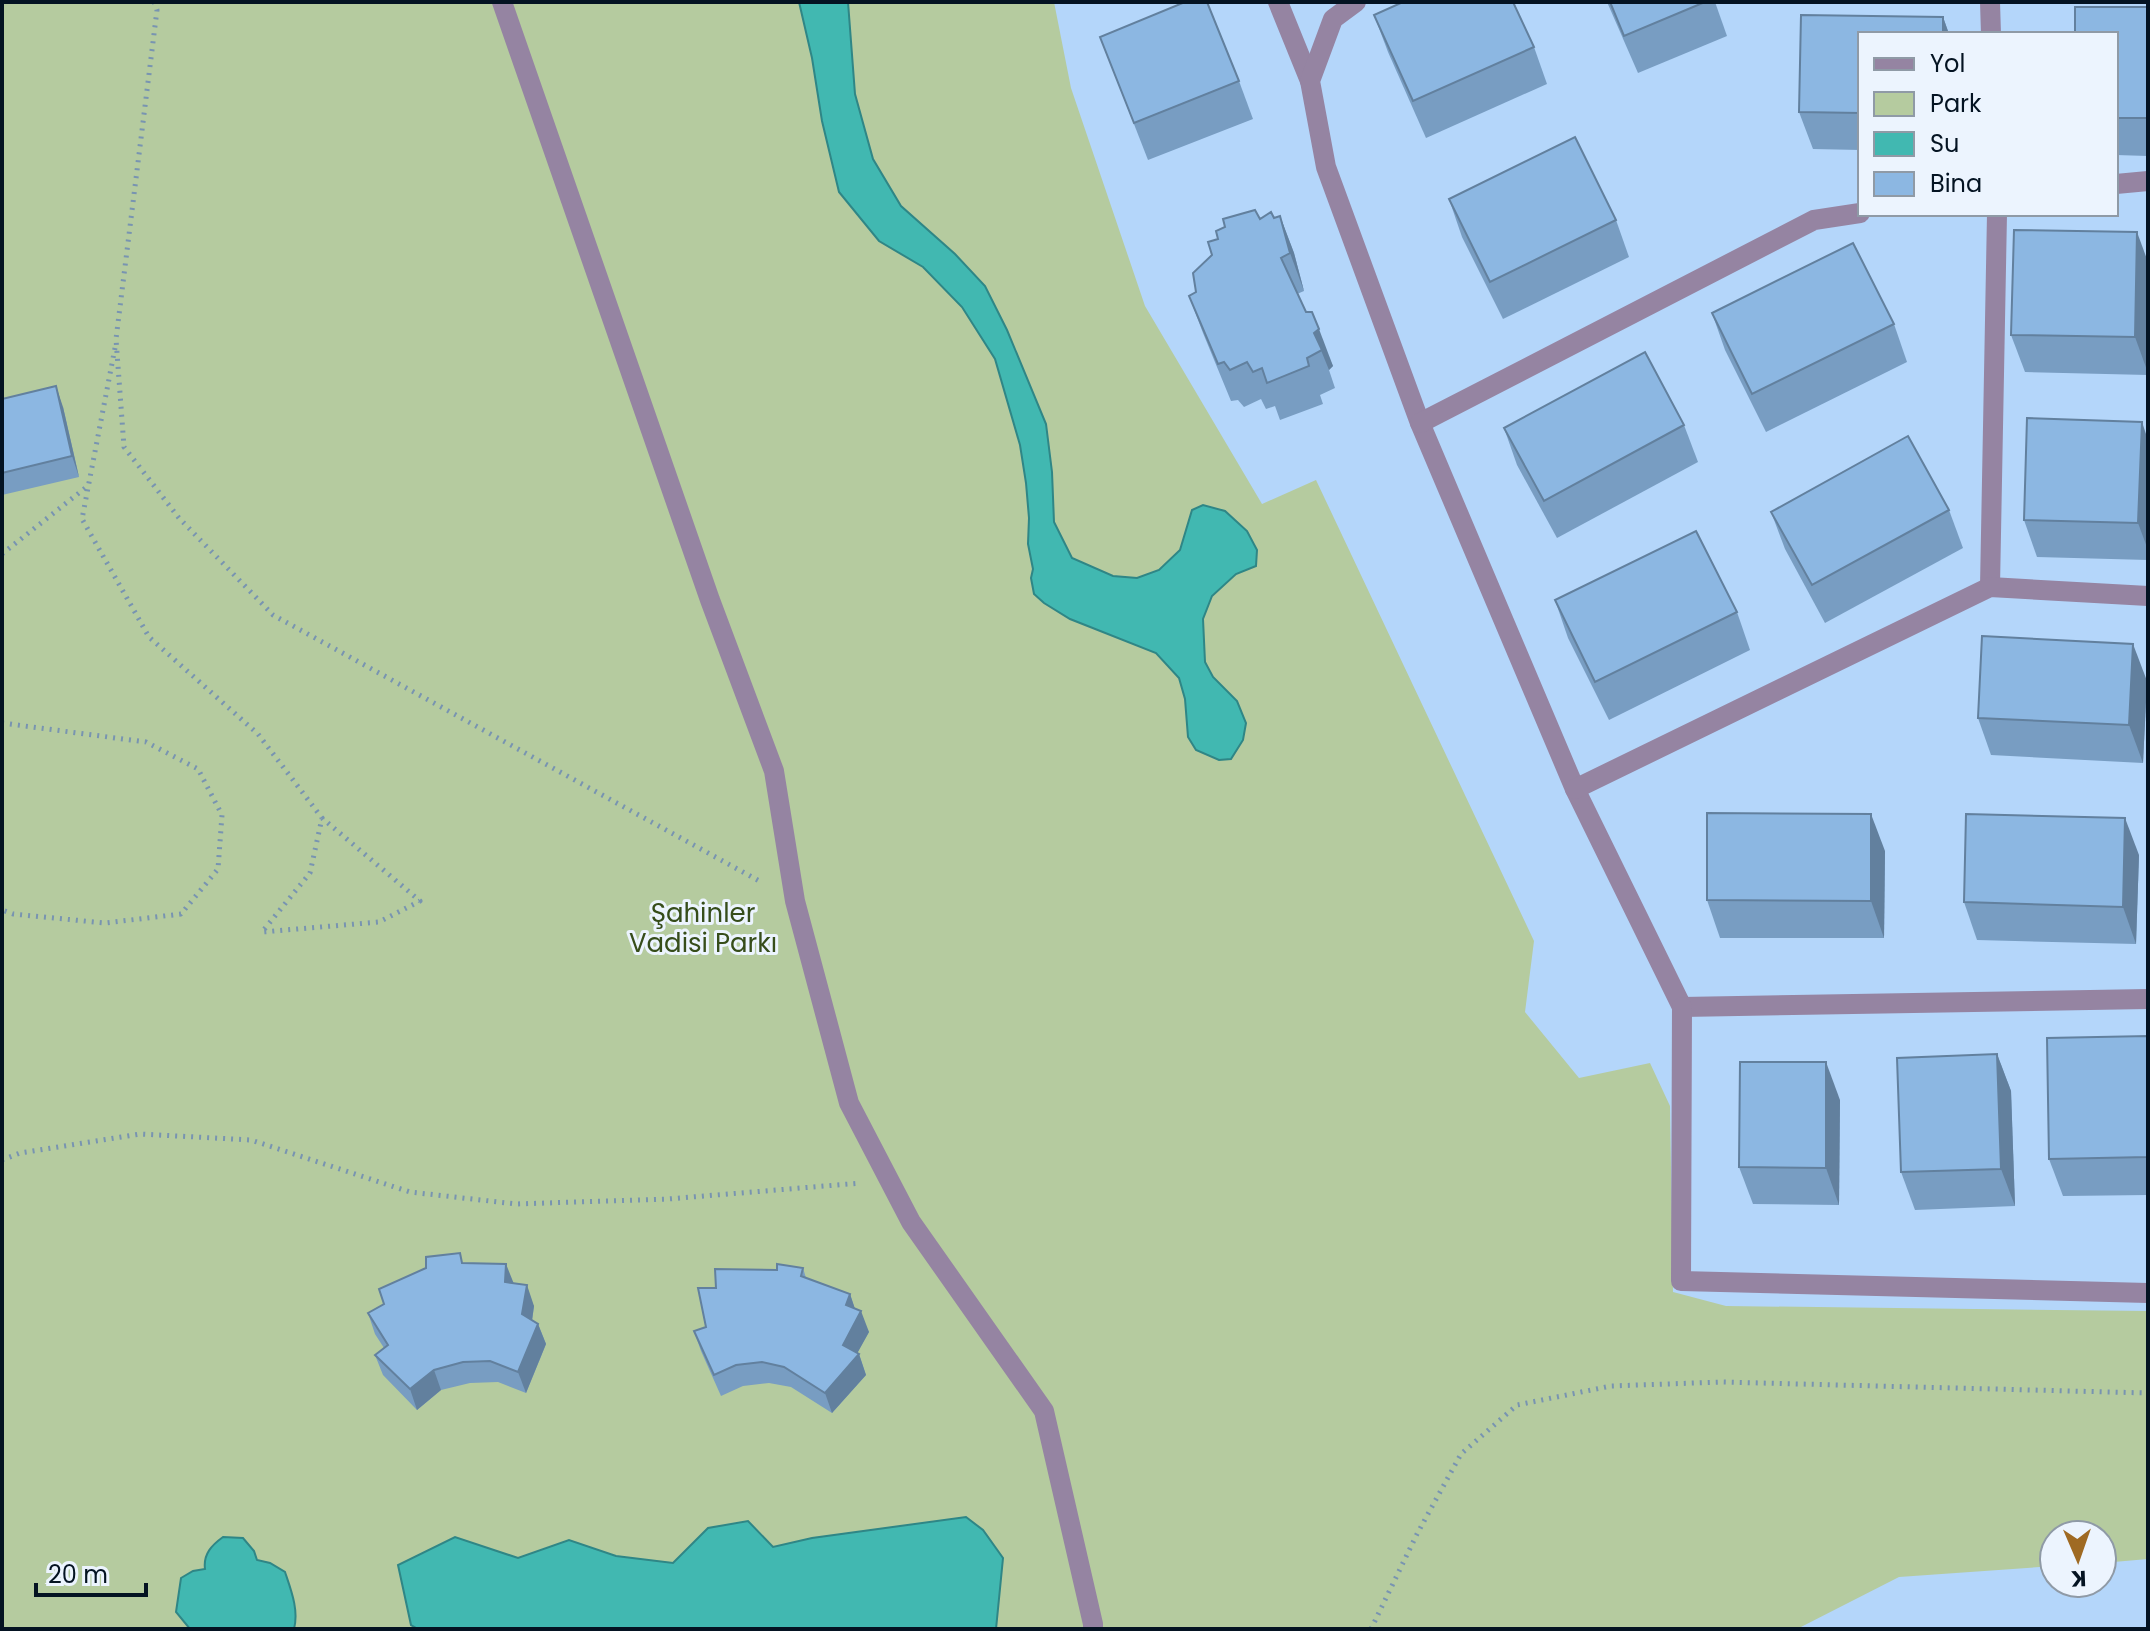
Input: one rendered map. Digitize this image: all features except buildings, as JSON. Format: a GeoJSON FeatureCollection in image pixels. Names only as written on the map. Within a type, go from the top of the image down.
{"type":"FeatureCollection","features":[{"type":"Feature","properties":{"kind":"street"},"geometry":{"type":"LineString","coordinates":[[502,2],[710,600],[774,771],[795,901],[849,1103],[911,1222],[1044,1411],[1093,1629]]}},
{"type":"Feature","properties":{"kind":"street"},"geometry":{"type":"LineString","coordinates":[[1278,2],[1310,81],[1326,167],[1420,423],[1575,789],[1682,1007],[1681,1281],[2148,1293]]}},
{"type":"Feature","properties":{"kind":"street"},"geometry":{"type":"LineString","coordinates":[[1310,81],[1333,19],[1356,2]]}},
{"type":"Feature","properties":{"kind":"street"},"geometry":{"type":"LineString","coordinates":[[1990,2],[1991,32]]}},
{"type":"Feature","properties":{"kind":"street"},"geometry":{"type":"LineString","coordinates":[[2118,184],[2148,181]]}},
{"type":"Feature","properties":{"kind":"street"},"geometry":{"type":"LineString","coordinates":[[1420,423],[1814,220],[1858,213]]}},
{"type":"Feature","properties":{"kind":"street"},"geometry":{"type":"LineString","coordinates":[[1990,587],[1997,216]]}},
{"type":"Feature","properties":{"kind":"street"},"geometry":{"type":"LineString","coordinates":[[1575,789],[1990,587],[2148,596]]}},
{"type":"Feature","properties":{"kind":"street"},"geometry":{"type":"LineString","coordinates":[[1682,1007],[2148,999]]}},
{"type":"Feature","properties":{"kind":"path"},"geometry":{"type":"LineString","coordinates":[[154,2],[157,10],[116,339],[82,519],[149,637],[258,734],[322,818],[420,901],[379,922],[262,932],[310,873],[322,818]]}},
{"type":"Feature","properties":{"kind":"path"},"geometry":{"type":"LineString","coordinates":[[116,339],[124,447],[179,518],[273,615],[795,901]]}},
{"type":"Feature","properties":{"kind":"path"},"geometry":{"type":"LineString","coordinates":[[2,554],[89,485]]}},
{"type":"Feature","properties":{"kind":"path"},"geometry":{"type":"LineString","coordinates":[[2,723],[146,742],[198,769],[222,815],[218,869],[181,914],[105,923],[13,914],[2,910]]}},
{"type":"Feature","properties":{"kind":"path"},"geometry":{"type":"LineString","coordinates":[[2,1160],[20,1153],[140,1134],[251,1140],[410,1192],[516,1204],[668,1199],[890,1181]]}},
{"type":"Feature","properties":{"kind":"path"},"geometry":{"type":"LineString","coordinates":[[1371,1629],[1417,1534],[1461,1454],[1517,1405],[1611,1386],[1722,1382],[2148,1393]]}},
{"type":"Feature","properties":{"kind":"green space","name":"Şahinler Vadisi Parkı"},"geometry":{"type":"Polygon","coordinates":[[[2,2],[1054,2],[1071,88],[1145,306],[1262,504],[1316,480],[1534,941],[1525,1012],[1579,1078],[1650,1063],[1670,1106],[1673,1292],[1726,1306],[2148,1311],[2148,1559],[2118,1562],[2118,1519],[2038,1519],[2038,1567],[1899,1577],[1797,1629],[2,1629],[2,2]]]}},
{"type":"Feature","properties":{"kind":"water"},"geometry":{"type":"Polygon","coordinates":[[[799,2],[848,2],[855,94],[873,159],[901,206],[955,254],[985,286],[1007,330],[1046,424],[1054,522],[1072,558],[1113,576],[1137,578],[1159,570],[1180,550],[1192,510],[1203,505],[1225,511],[1247,531],[1257,550],[1256,566],[1236,574],[1212,596],[1203,619],[1205,662],[1213,677],[1237,701],[1246,723],[1243,740],[1231,759],[1219,760],[1196,750],[1188,737],[1185,699],[1179,678],[1156,653],[1070,619],[1034,594],[1026,483],[1020,445],[995,359],[962,307],[923,267],[879,241],[839,192],[799,2]]]}},
{"type":"Feature","properties":{"kind":"water"},"geometry":{"type":"Polygon","coordinates":[[[966,1517],[983,1530],[1003,1558],[996,1629],[418,1629],[411,1625],[398,1565],[455,1537],[518,1558],[569,1540],[616,1556],[673,1563],[708,1528],[748,1521],[773,1547],[812,1538],[966,1517]]]}},
{"type":"Feature","properties":{"kind":"water"},"geometry":{"type":"Polygon","coordinates":[[[223,1537],[243,1538],[257,1560],[285,1572],[295,1607],[294,1629],[190,1629],[176,1612],[181,1578],[205,1569],[209,1550],[223,1537]]]}}]}
